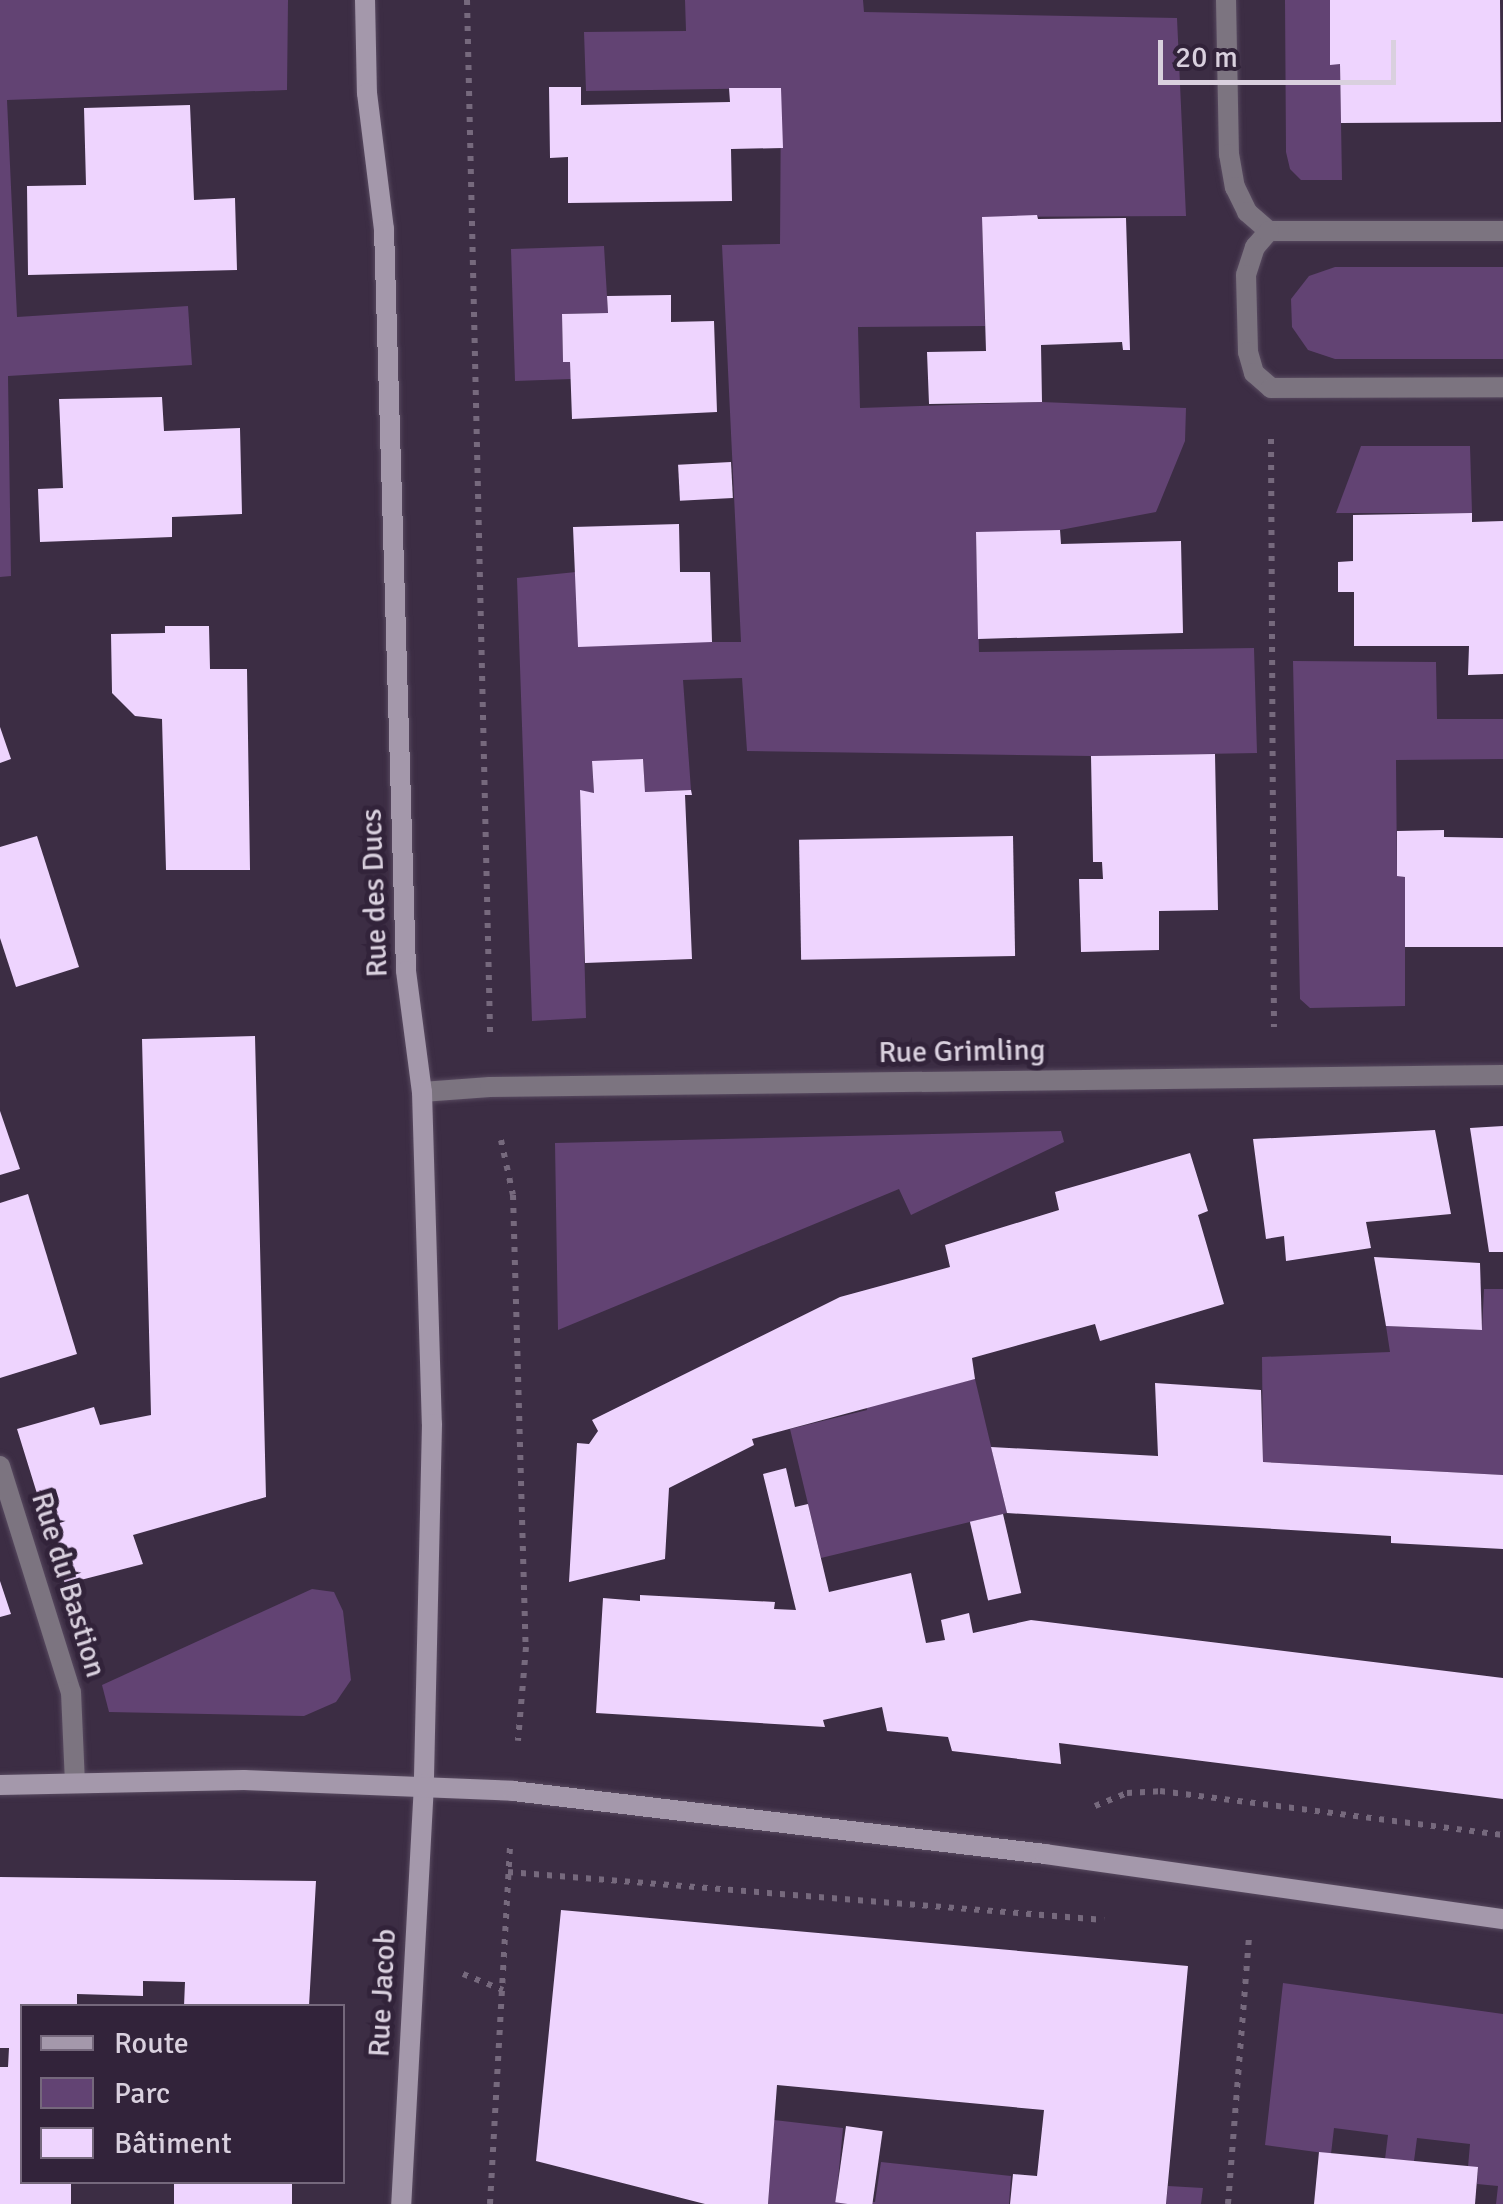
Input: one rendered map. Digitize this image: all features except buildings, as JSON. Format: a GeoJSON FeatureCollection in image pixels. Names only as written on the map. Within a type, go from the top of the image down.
{"type":"FeatureCollection","features":[{"type":"Feature","properties":{"kind":"street","name":"Rue des Ducs"},"geometry":{"type":"LineString","coordinates":[[365,0],[367,93],[384,229],[406,971],[422,1092],[432,1424],[424,1784]]}},
{"type":"Feature","properties":{"kind":"street"},"geometry":{"type":"LineString","coordinates":[[1226,0],[1232,170],[1247,212],[1270,231],[1503,231]]}},
{"type":"Feature","properties":{"kind":"street"},"geometry":{"type":"LineString","coordinates":[[1270,231],[1255,247],[1246,275],[1248,352],[1254,374],[1271,388],[1503,387]]}},
{"type":"Feature","properties":{"kind":"street","name":"Rue Grimling"},"geometry":{"type":"LineString","coordinates":[[422,1092],[490,1087],[1503,1076]]}},
{"type":"Feature","properties":{"kind":"street","name":"Rue du Bastion"},"geometry":{"type":"LineString","coordinates":[[0,1466],[71,1692],[75,1783]]}},
{"type":"Feature","properties":{"kind":"street"},"geometry":{"type":"LineString","coordinates":[[0,1784],[424,1784],[630,1801],[1045,1854],[1503,1919]]}},
{"type":"Feature","properties":{"kind":"street","name":"Rue Jacob"},"geometry":{"type":"LineString","coordinates":[[401,2204],[424,1784]]}},
{"type":"Feature","properties":{"kind":"path"},"geometry":{"type":"LineString","coordinates":[[1271,388],[1275,1078]]}},
{"type":"Feature","properties":{"kind":"path"},"geometry":{"type":"LineString","coordinates":[[1045,1854],[1104,1800],[1127,1792],[1160,1791],[1503,1835]]}},
{"type":"Feature","properties":{"kind":"path"},"geometry":{"type":"LineString","coordinates":[[508,1872],[1111,1921]]}},
{"type":"Feature","properties":{"kind":"path"},"geometry":{"type":"LineString","coordinates":[[1232,1938],[1268,1943]]}},
{"type":"Feature","properties":{"kind":"path"},"geometry":{"type":"LineString","coordinates":[[1228,2204],[1248,1940]]}},
{"type":"Feature","properties":{"kind":"green space"},"geometry":{"type":"Polygon","coordinates":[[[0,0],[288,0],[287,90],[7,100],[17,317],[188,306],[192,365],[8,376],[11,576],[0,577],[0,0]]]}},
{"type":"Feature","properties":{"kind":"green space"},"geometry":{"type":"Polygon","coordinates":[[[685,0],[863,0],[864,12],[1177,18],[1186,216],[982,217],[985,326],[858,327],[860,408],[1042,402],[1186,408],[1185,441],[1156,512],[1060,530],[976,533],[979,652],[1254,648],[1257,753],[1091,756],[747,751],[742,678],[683,680],[691,790],[645,792],[643,759],[592,762],[594,793],[580,791],[586,1018],[532,1021],[517,578],[576,572],[712,642],[741,642],[722,245],[780,244],[781,88],[586,91],[584,32],[686,31],[685,0]]]}},
{"type":"Feature","properties":{"kind":"green space"},"geometry":{"type":"Polygon","coordinates":[[[1285,0],[1330,0],[1330,64],[1340,64],[1342,180],[1301,180],[1290,169],[1286,152],[1285,0]]]}},
{"type":"Feature","properties":{"kind":"green space"},"geometry":{"type":"Polygon","coordinates":[[[604,246],[608,313],[562,314],[563,362],[570,362],[571,379],[515,381],[511,249],[604,246]]]}},
{"type":"Feature","properties":{"kind":"green space"},"geometry":{"type":"Polygon","coordinates":[[[1335,267],[1503,267],[1503,359],[1335,359],[1308,350],[1292,327],[1291,299],[1309,276],[1335,267]]]}},
{"type":"Feature","properties":{"kind":"green space"},"geometry":{"type":"Polygon","coordinates":[[[1361,446],[1470,446],[1472,513],[1336,513],[1361,446]]]}},
{"type":"Feature","properties":{"kind":"green space"},"geometry":{"type":"Polygon","coordinates":[[[1293,661],[1436,662],[1437,719],[1503,719],[1503,759],[1396,760],[1397,875],[1405,877],[1405,1006],[1310,1008],[1300,999],[1293,661]]]}},
{"type":"Feature","properties":{"kind":"green space"},"geometry":{"type":"Polygon","coordinates":[[[1061,1131],[1064,1142],[911,1215],[899,1189],[558,1330],[555,1143],[1061,1131]]]}},
{"type":"Feature","properties":{"kind":"green space"},"geometry":{"type":"Polygon","coordinates":[[[1484,1289],[1503,1289],[1503,1475],[1263,1462],[1262,1357],[1390,1352],[1386,1326],[1482,1330],[1484,1289]]]}},
{"type":"Feature","properties":{"kind":"green space"},"geometry":{"type":"Polygon","coordinates":[[[975,1379],[1007,1513],[821,1558],[790,1429],[867,1410],[866,1405],[975,1379]]]}},
{"type":"Feature","properties":{"kind":"green space"},"geometry":{"type":"Polygon","coordinates":[[[312,1589],[334,1592],[343,1611],[351,1680],[336,1702],[304,1716],[109,1712],[102,1685],[312,1589]]]}},
{"type":"Feature","properties":{"kind":"green space"},"geometry":{"type":"Polygon","coordinates":[[[1283,1983],[1503,2014],[1503,2204],[1496,2204],[1498,2186],[1477,2184],[1478,2167],[1468,2167],[1470,2144],[1417,2138],[1414,2161],[1385,2159],[1388,2135],[1334,2128],[1331,2154],[1265,2145],[1283,1983]]]}},
{"type":"Feature","properties":{"kind":"green space"},"geometry":{"type":"Polygon","coordinates":[[[774,2120],[843,2128],[836,2201],[875,2202],[881,2162],[1011,2176],[1009,2204],[768,2204],[774,2120]]]}},
{"type":"Feature","properties":{"kind":"green space"},"geometry":{"type":"Polygon","coordinates":[[[1168,2186],[1203,2188],[1201,2204],[1166,2204],[1168,2186]]]}}]}
